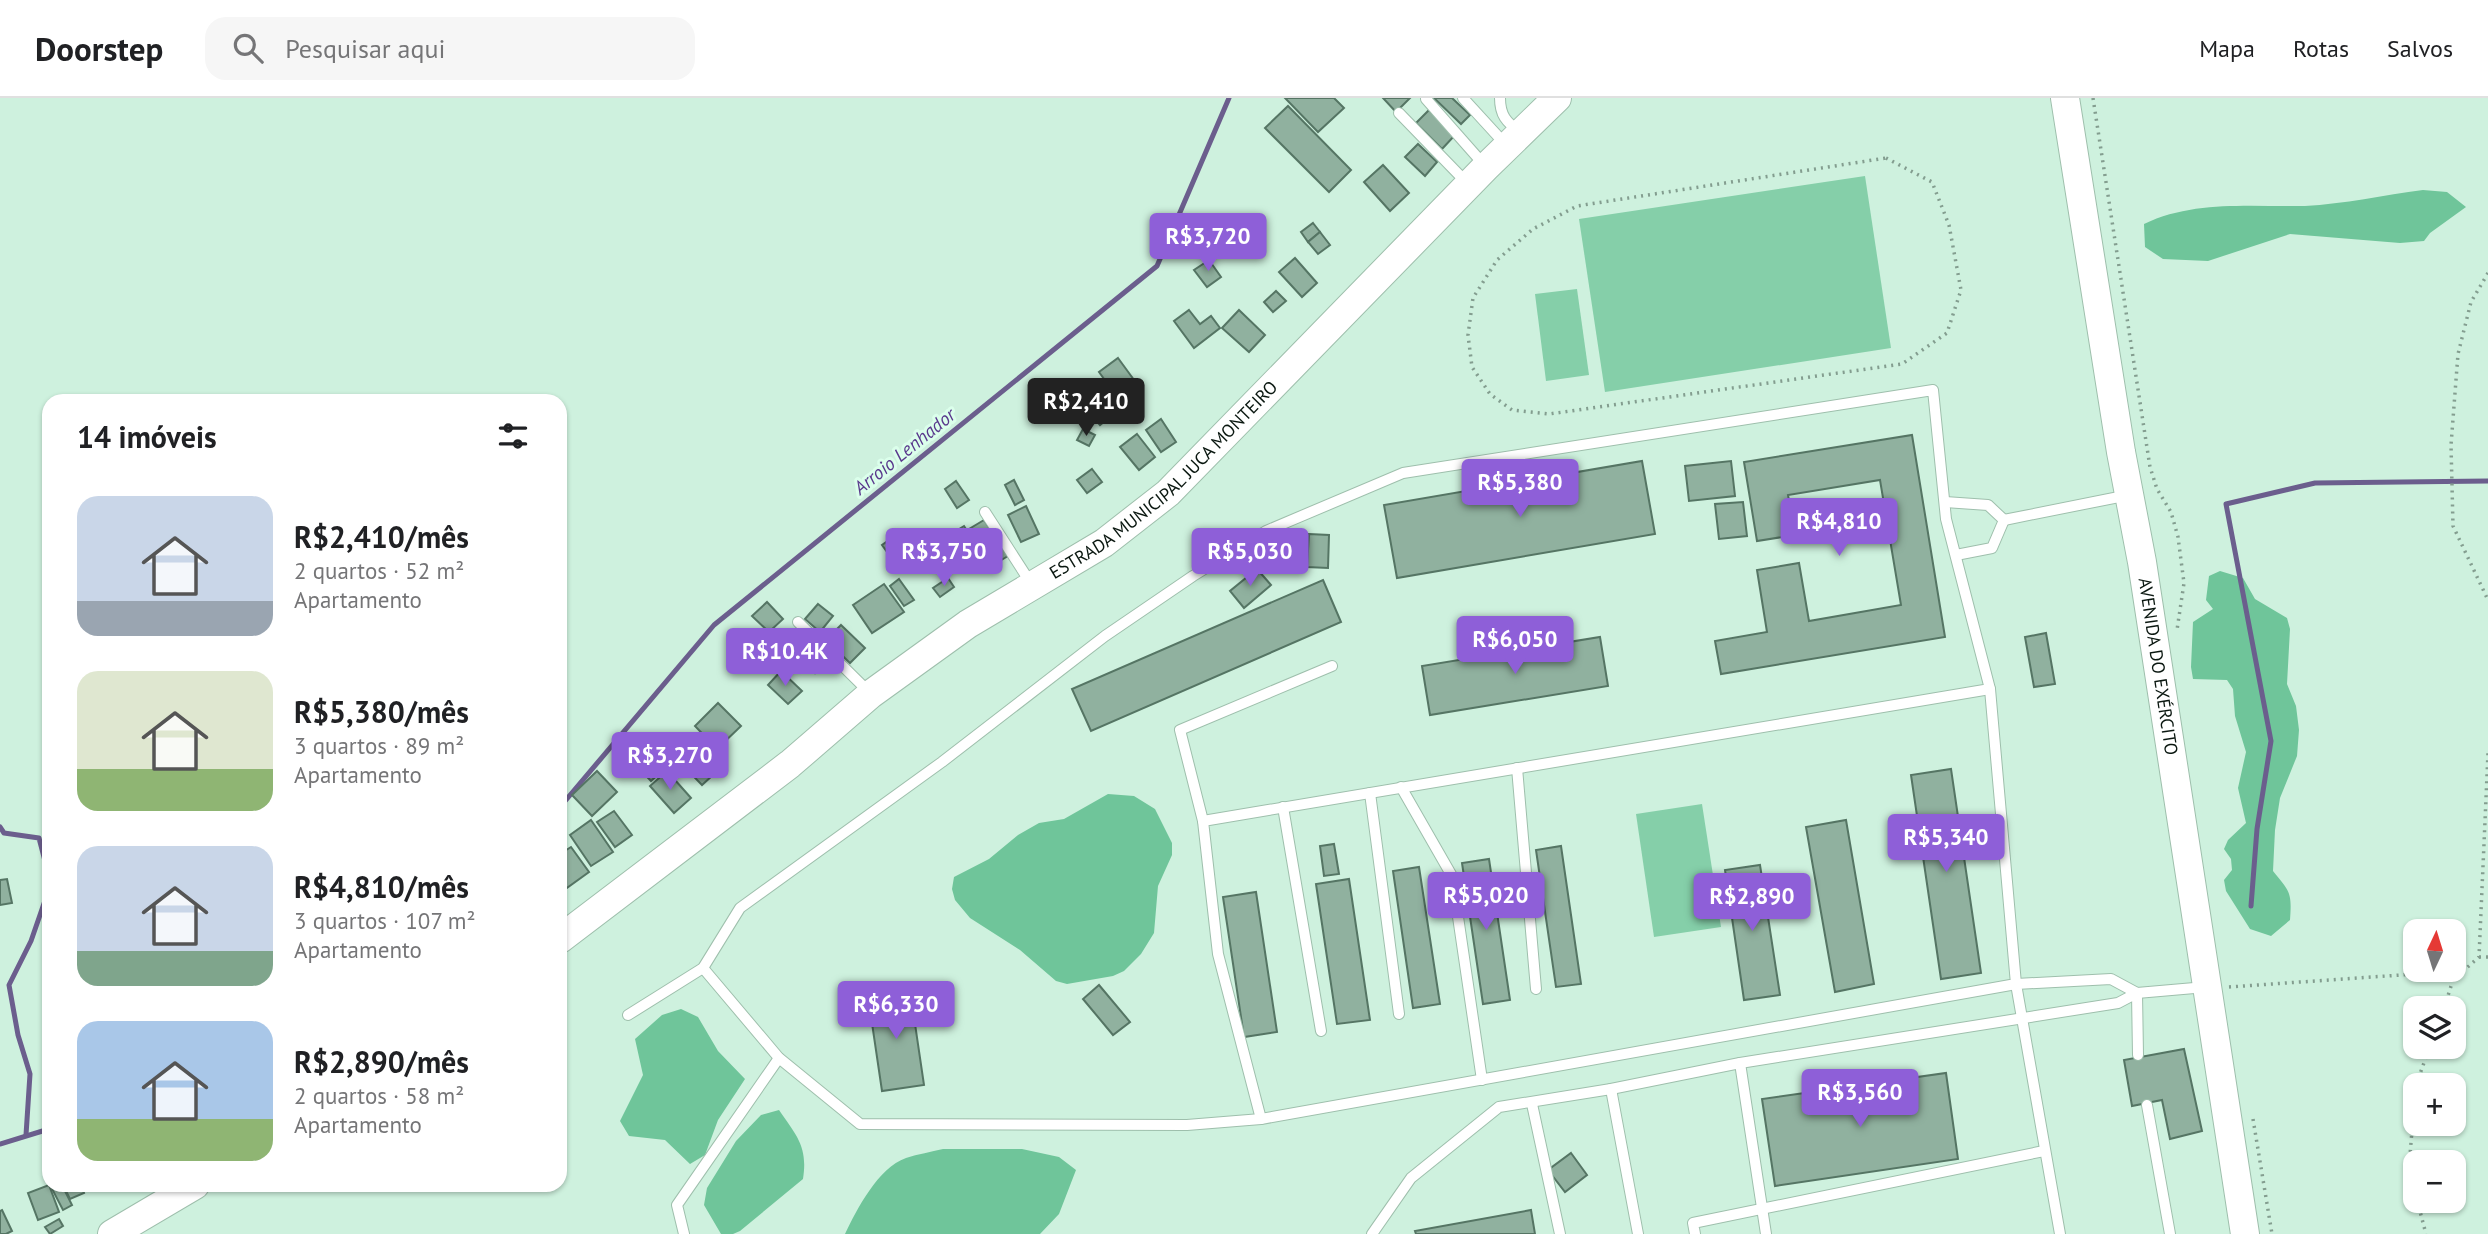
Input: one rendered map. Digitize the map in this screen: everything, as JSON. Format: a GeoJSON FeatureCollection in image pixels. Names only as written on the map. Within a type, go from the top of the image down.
{"type":"FeatureCollection","features":[{"type":"Feature","properties":{"kind":"street","name":"ESTRADA MUNICIPAL JUCA MONTEIRO"},"geometry":{"type":"LineString","coordinates":[[567,934],[790,764],[871,694],[968,624],[1104,543],[1168,493],[1478,176],[1558,98]]}},
{"type":"Feature","properties":{"kind":"street","name":"AVENIDA DO EXÉRCITO"},"geometry":{"type":"LineString","coordinates":[[2066,98],[2144,575],[2245,1234]]}},
{"type":"Feature","properties":{"kind":"street"},"geometry":{"type":"LineString","coordinates":[[112,1234],[183,1192]]}},
{"type":"Feature","properties":{"kind":"lane"},"geometry":{"type":"LineString","coordinates":[[1463,98],[1514,140]]}},
{"type":"Feature","properties":{"kind":"lane"},"geometry":{"type":"LineString","coordinates":[[1500,98],[1500,113],[1514,140]]}},
{"type":"Feature","properties":{"kind":"lane"},"geometry":{"type":"LineString","coordinates":[[1426,99],[1478,176]]}},
{"type":"Feature","properties":{"kind":"lane"},"geometry":{"type":"LineString","coordinates":[[1399,113],[1478,176]]}},
{"type":"Feature","properties":{"kind":"lane"},"geometry":{"type":"LineString","coordinates":[[628,1015],[703,968],[740,908],[942,762],[1105,636],[1193,576],[1266,531],[1403,473],[1933,390],[1946,519],[1990,689],[2016,984],[2060,1234]]}},
{"type":"Feature","properties":{"kind":"lane"},"geometry":{"type":"LineString","coordinates":[[2004,520],[2129,495]]}},
{"type":"Feature","properties":{"kind":"lane"},"geometry":{"type":"LineString","coordinates":[[1945,502],[1988,505],[2004,520]]}},
{"type":"Feature","properties":{"kind":"lane"},"geometry":{"type":"LineString","coordinates":[[985,512],[1032,585]]}},
{"type":"Feature","properties":{"kind":"lane"},"geometry":{"type":"LineString","coordinates":[[1956,555],[1992,548],[2004,520]]}},
{"type":"Feature","properties":{"kind":"lane"},"geometry":{"type":"LineString","coordinates":[[798,622],[871,694]]}},
{"type":"Feature","properties":{"kind":"lane"},"geometry":{"type":"LineString","coordinates":[[1261,1119],[1218,954],[1203,821],[1180,730],[1332,666]]}},
{"type":"Feature","properties":{"kind":"lane"},"geometry":{"type":"LineString","coordinates":[[1203,821],[1990,689]]}},
{"type":"Feature","properties":{"kind":"lane"},"geometry":{"type":"LineString","coordinates":[[1517,768],[1536,989]]}},
{"type":"Feature","properties":{"kind":"lane"},"geometry":{"type":"LineString","coordinates":[[1401,787],[1452,876],[1482,1080]]}},
{"type":"Feature","properties":{"kind":"lane"},"geometry":{"type":"LineString","coordinates":[[1370,793],[1399,1014]]}},
{"type":"Feature","properties":{"kind":"lane"},"geometry":{"type":"LineString","coordinates":[[1283,807],[1321,1031]]}},
{"type":"Feature","properties":{"kind":"lane"},"geometry":{"type":"LineString","coordinates":[[703,968],[779,1058],[860,1124],[1187,1125],[1261,1119],[2016,984],[2111,979],[2137,993]]}},
{"type":"Feature","properties":{"kind":"lane"},"geometry":{"type":"LineString","coordinates":[[1372,1234],[1411,1178],[1499,1107],[1611,1090],[1740,1063],[2118,1003],[2137,993],[2206,988]]}},
{"type":"Feature","properties":{"kind":"lane"},"geometry":{"type":"LineString","coordinates":[[2137,993],[2138,1055]]}},
{"type":"Feature","properties":{"kind":"lane"},"geometry":{"type":"LineString","coordinates":[[684,1234],[677,1205],[779,1058]]}},
{"type":"Feature","properties":{"kind":"lane"},"geometry":{"type":"LineString","coordinates":[[1740,1063],[1766,1234]]}},
{"type":"Feature","properties":{"kind":"lane"},"geometry":{"type":"LineString","coordinates":[[1611,1090],[1638,1234]]}},
{"type":"Feature","properties":{"kind":"lane"},"geometry":{"type":"LineString","coordinates":[[1532,1104],[1560,1234]]}},
{"type":"Feature","properties":{"kind":"lane"},"geometry":{"type":"LineString","coordinates":[[2147,1105],[2170,1234]]}},
{"type":"Feature","properties":{"kind":"lane"},"geometry":{"type":"LineString","coordinates":[[1695,1234],[1693,1223],[2044,1151]]}},
{"type":"Feature","properties":{"kind":"path"},"geometry":{"type":"LineString","coordinates":[[1886,158],[1932,182],[1949,225],[1961,290],[1947,333],[1902,364],[1549,414],[1511,410],[1490,394],[1472,366],[1468,335],[1473,298],[1497,260],[1533,229],[1577,206],[1886,158]]}},
{"type":"Feature","properties":{"kind":"path"},"geometry":{"type":"LineString","coordinates":[[2488,273],[2471,302],[2459,354],[2451,444],[2453,526],[2488,600]]}},
{"type":"Feature","properties":{"kind":"path"},"geometry":{"type":"LineString","coordinates":[[2479,957],[2488,753]]}},
{"type":"Feature","properties":{"kind":"path"},"geometry":{"type":"LineString","coordinates":[[2466,969],[2479,957],[2488,957]]}},
{"type":"Feature","properties":{"kind":"path"},"geometry":{"type":"LineString","coordinates":[[2206,988],[2403,975]]}},
{"type":"Feature","properties":{"kind":"path"},"geometry":{"type":"LineString","coordinates":[[2420,1213],[2426,1234]]}},
{"type":"Feature","properties":{"kind":"green space"},"geometry":{"type":"Polygon","coordinates":[[[1865,176],[1891,348],[1605,392],[1579,219],[1865,176]]]}},
{"type":"Feature","properties":{"kind":"green space"},"geometry":{"type":"Polygon","coordinates":[[[2423,190],[2447,192],[2466,207],[2430,233],[2424,241],[2400,243],[2290,234],[2208,261],[2163,259],[2145,247],[2144,224],[2183,211],[2223,206],[2320,205],[2423,190]]]}},
{"type":"Feature","properties":{"kind":"green space"},"geometry":{"type":"Polygon","coordinates":[[[1577,289],[1589,375],[1546,381],[1535,294],[1577,289]]]}},
{"type":"Feature","properties":{"kind":"green space"},"geometry":{"type":"Polygon","coordinates":[[[2220,571],[2243,578],[2255,599],[2287,618],[2290,629],[2287,684],[2296,706],[2299,730],[2297,756],[2280,798],[2273,871],[2289,893],[2290,920],[2271,936],[2250,929],[2226,891],[2224,880],[2232,870],[2231,859],[2224,849],[2228,840],[2246,823],[2238,788],[2246,752],[2235,716],[2233,689],[2227,680],[2193,679],[2191,667],[2193,622],[2213,609],[2206,600],[2209,576],[2220,571]]]}},
{"type":"Feature","properties":{"kind":"green space"},"geometry":{"type":"Polygon","coordinates":[[[1108,794],[1134,796],[1155,809],[1172,843],[1172,855],[1158,886],[1154,933],[1141,954],[1124,971],[1113,976],[1067,984],[1056,981],[1020,950],[970,918],[955,900],[952,889],[954,877],[989,859],[1018,835],[1039,823],[1064,819],[1108,794]]]}},
{"type":"Feature","properties":{"kind":"green space"},"geometry":{"type":"Polygon","coordinates":[[[1702,804],[1721,927],[1654,937],[1636,814],[1702,804]]]}},
{"type":"Feature","properties":{"kind":"green space"},"geometry":{"type":"Polygon","coordinates":[[[681,1009],[698,1017],[718,1051],[745,1079],[718,1120],[705,1155],[690,1164],[665,1140],[629,1136],[620,1121],[643,1075],[635,1039],[662,1015],[681,1009]]]}},
{"type":"Feature","properties":{"kind":"green space"},"geometry":{"type":"Polygon","coordinates":[[[779,1110],[800,1142],[804,1158],[803,1179],[740,1231],[721,1234],[704,1205],[707,1188],[736,1141],[761,1115],[779,1110]]]}},
{"type":"Feature","properties":{"kind":"green space"},"geometry":{"type":"Polygon","coordinates":[[[943,1149],[1022,1149],[1059,1157],[1076,1170],[1059,1214],[1040,1234],[845,1234],[870,1190],[886,1171],[906,1158],[943,1149]]]}},
{"type":"Feature","properties":{"kind":"building"},"geometry":{"type":"Polygon","coordinates":[[[1285,98],[1334,98],[1344,108],[1318,132],[1285,98]]]}},
{"type":"Feature","properties":{"kind":"building"},"geometry":{"type":"Polygon","coordinates":[[[1383,98],[1410,98],[1396,112],[1383,98]]]}},
{"type":"Feature","properties":{"kind":"building"},"geometry":{"type":"Polygon","coordinates":[[[1434,98],[1452,98],[1470,115],[1461,124],[1434,98]]]}},
{"type":"Feature","properties":{"kind":"building"},"geometry":{"type":"Polygon","coordinates":[[[1288,106],[1351,170],[1329,192],[1265,128],[1288,106]]]}},
{"type":"Feature","properties":{"kind":"building"},"geometry":{"type":"Polygon","coordinates":[[[1429,110],[1455,135],[1442,149],[1416,123],[1429,110]]]}},
{"type":"Feature","properties":{"kind":"building"},"geometry":{"type":"Polygon","coordinates":[[[1418,144],[1437,162],[1425,176],[1405,157],[1418,144]]]}},
{"type":"Feature","properties":{"kind":"building"},"geometry":{"type":"Polygon","coordinates":[[[1383,165],[1409,193],[1390,211],[1364,182],[1383,165]]]}},
{"type":"Feature","properties":{"kind":"building"},"geometry":{"type":"Polygon","coordinates":[[[1313,223],[1320,232],[1308,242],[1301,232],[1313,223]]]}},
{"type":"Feature","properties":{"kind":"building"},"geometry":{"type":"Polygon","coordinates":[[[1320,232],[1330,245],[1318,254],[1308,242],[1320,232]]]}},
{"type":"Feature","properties":{"kind":"building"},"geometry":{"type":"Polygon","coordinates":[[[1295,258],[1317,283],[1302,297],[1279,272],[1295,258]]]}},
{"type":"Feature","properties":{"kind":"building"},"geometry":{"type":"Polygon","coordinates":[[[1209,260],[1221,277],[1207,287],[1194,270],[1209,260]]]}},
{"type":"Feature","properties":{"kind":"building"},"geometry":{"type":"Polygon","coordinates":[[[1276,291],[1286,301],[1273,312],[1264,302],[1276,291]]]}},
{"type":"Feature","properties":{"kind":"building"},"geometry":{"type":"Polygon","coordinates":[[[1189,310],[1200,324],[1211,316],[1220,328],[1194,348],[1174,321],[1189,310]]]}},
{"type":"Feature","properties":{"kind":"building"},"geometry":{"type":"Polygon","coordinates":[[[1239,310],[1265,335],[1249,352],[1222,328],[1239,310]]]}},
{"type":"Feature","properties":{"kind":"building"},"geometry":{"type":"Polygon","coordinates":[[[1118,358],[1137,384],[1118,398],[1099,372],[1118,358]]]}},
{"type":"Feature","properties":{"kind":"building"},"geometry":{"type":"Polygon","coordinates":[[[1100,402],[1111,416],[1100,425],[1088,411],[1100,402]]]}},
{"type":"Feature","properties":{"kind":"building"},"geometry":{"type":"Polygon","coordinates":[[[1161,419],[1176,442],[1161,452],[1146,430],[1161,419]]]}},
{"type":"Feature","properties":{"kind":"building"},"geometry":{"type":"Polygon","coordinates":[[[1083,429],[1095,435],[1089,446],[1077,440],[1083,429]]]}},
{"type":"Feature","properties":{"kind":"building"},"geometry":{"type":"Polygon","coordinates":[[[1137,434],[1155,457],[1139,470],[1120,447],[1137,434]]]}},
{"type":"Feature","properties":{"kind":"building"},"geometry":{"type":"Polygon","coordinates":[[[1912,435],[1945,637],[1721,674],[1715,641],[1767,632],[1757,570],[1799,563],[1809,621],[1901,605],[1880,480],[1788,495],[1795,535],[1757,541],[1744,462],[1912,435]]]}},
{"type":"Feature","properties":{"kind":"building"},"geometry":{"type":"Polygon","coordinates":[[[1642,461],[1655,534],[1397,578],[1384,505],[1642,461]]]}},
{"type":"Feature","properties":{"kind":"building"},"geometry":{"type":"Polygon","coordinates":[[[1731,461],[1735,496],[1689,501],[1685,466],[1731,461]]]}},
{"type":"Feature","properties":{"kind":"building"},"geometry":{"type":"Polygon","coordinates":[[[1092,469],[1102,482],[1087,493],[1077,480],[1092,469]]]}},
{"type":"Feature","properties":{"kind":"building"},"geometry":{"type":"Polygon","coordinates":[[[1014,480],[1024,500],[1015,505],[1005,485],[1014,480]]]}},
{"type":"Feature","properties":{"kind":"building"},"geometry":{"type":"Polygon","coordinates":[[[956,481],[969,500],[957,508],[945,489],[956,481]]]}},
{"type":"Feature","properties":{"kind":"building"},"geometry":{"type":"Polygon","coordinates":[[[1743,502],[1747,536],[1719,539],[1715,504],[1743,502]]]}},
{"type":"Feature","properties":{"kind":"building"},"geometry":{"type":"Polygon","coordinates":[[[1026,506],[1039,534],[1021,542],[1008,515],[1026,506]]]}},
{"type":"Feature","properties":{"kind":"building"},"geometry":{"type":"Polygon","coordinates":[[[984,520],[1008,556],[993,565],[969,529],[984,520]]]}},
{"type":"Feature","properties":{"kind":"building"},"geometry":{"type":"Polygon","coordinates":[[[964,526],[979,550],[953,566],[938,542],[964,526]]]}},
{"type":"Feature","properties":{"kind":"building"},"geometry":{"type":"Polygon","coordinates":[[[1309,534],[1329,535],[1328,568],[1307,567],[1309,534]]]}},
{"type":"Feature","properties":{"kind":"building"},"geometry":{"type":"Polygon","coordinates":[[[892,538],[900,549],[890,556],[882,545],[892,538]]]}},
{"type":"Feature","properties":{"kind":"building"},"geometry":{"type":"Polygon","coordinates":[[[1257,569],[1271,585],[1244,608],[1230,591],[1257,569]]]}},
{"type":"Feature","properties":{"kind":"building"},"geometry":{"type":"Polygon","coordinates":[[[948,578],[954,587],[940,597],[933,588],[948,578]]]}},
{"type":"Feature","properties":{"kind":"building"},"geometry":{"type":"Polygon","coordinates":[[[899,579],[914,600],[904,606],[890,586],[899,579]]]}},
{"type":"Feature","properties":{"kind":"building"},"geometry":{"type":"Polygon","coordinates":[[[1323,580],[1341,622],[1091,731],[1072,689],[1323,580]]]}},
{"type":"Feature","properties":{"kind":"building"},"geometry":{"type":"Polygon","coordinates":[[[884,584],[904,612],[872,633],[853,605],[884,584]]]}},
{"type":"Feature","properties":{"kind":"building"},"geometry":{"type":"Polygon","coordinates":[[[767,602],[783,619],[769,632],[752,616],[767,602]]]}},
{"type":"Feature","properties":{"kind":"building"},"geometry":{"type":"Polygon","coordinates":[[[818,604],[833,616],[820,632],[805,619],[818,604]]]}},
{"type":"Feature","properties":{"kind":"building"},"geometry":{"type":"Polygon","coordinates":[[[841,625],[865,648],[850,663],[826,640],[841,625]]]}},
{"type":"Feature","properties":{"kind":"building"},"geometry":{"type":"Polygon","coordinates":[[[802,632],[829,659],[815,673],[787,647],[802,632]]]}},
{"type":"Feature","properties":{"kind":"building"},"geometry":{"type":"Polygon","coordinates":[[[2046,633],[2055,684],[2034,687],[2025,637],[2046,633]]]}},
{"type":"Feature","properties":{"kind":"building"},"geometry":{"type":"Polygon","coordinates":[[[751,635],[764,647],[754,658],[741,646],[751,635]]]}},
{"type":"Feature","properties":{"kind":"building"},"geometry":{"type":"Polygon","coordinates":[[[1600,637],[1608,686],[1430,715],[1422,666],[1600,637]]]}},
{"type":"Feature","properties":{"kind":"building"},"geometry":{"type":"Polygon","coordinates":[[[741,646],[754,658],[742,671],[729,658],[741,646]]]}},
{"type":"Feature","properties":{"kind":"building"},"geometry":{"type":"Polygon","coordinates":[[[781,671],[802,691],[788,704],[768,685],[781,671]]]}},
{"type":"Feature","properties":{"kind":"building"},"geometry":{"type":"Polygon","coordinates":[[[718,703],[741,726],[717,749],[695,726],[718,703]]]}},
{"type":"Feature","properties":{"kind":"building"},"geometry":{"type":"Polygon","coordinates":[[[647,736],[672,762],[651,781],[626,754],[647,736]]]}},
{"type":"Feature","properties":{"kind":"building"},"geometry":{"type":"Polygon","coordinates":[[[700,737],[725,764],[702,785],[677,759],[700,737]]]}},
{"type":"Feature","properties":{"kind":"building"},"geometry":{"type":"Polygon","coordinates":[[[1951,769],[1981,973],[1941,979],[1911,775],[1951,769]]]}},
{"type":"Feature","properties":{"kind":"building"},"geometry":{"type":"Polygon","coordinates":[[[597,771],[617,792],[592,816],[572,795],[597,771]]]}},
{"type":"Feature","properties":{"kind":"building"},"geometry":{"type":"Polygon","coordinates":[[[667,771],[691,798],[674,813],[650,786],[667,771]]]}},
{"type":"Feature","properties":{"kind":"building"},"geometry":{"type":"Polygon","coordinates":[[[614,811],[632,835],[615,847],[597,822],[614,811]]]}},
{"type":"Feature","properties":{"kind":"building"},"geometry":{"type":"Polygon","coordinates":[[[591,820],[613,852],[591,866],[570,835],[591,820]]]}},
{"type":"Feature","properties":{"kind":"building"},"geometry":{"type":"Polygon","coordinates":[[[1846,820],[1874,984],[1835,992],[1806,827],[1846,820]]]}},
{"type":"Feature","properties":{"kind":"building"},"geometry":{"type":"Polygon","coordinates":[[[1334,844],[1339,874],[1324,876],[1320,846],[1334,844]]]}},
{"type":"Feature","properties":{"kind":"building"},"geometry":{"type":"Polygon","coordinates":[[[1561,846],[1581,984],[1556,987],[1536,850],[1561,846]]]}},
{"type":"Feature","properties":{"kind":"building"},"geometry":{"type":"Polygon","coordinates":[[[571,847],[589,872],[567,888],[567,850],[571,847]]]}},
{"type":"Feature","properties":{"kind":"building"},"geometry":{"type":"Polygon","coordinates":[[[1489,859],[1510,1000],[1483,1004],[1462,863],[1489,859]]]}},
{"type":"Feature","properties":{"kind":"building"},"geometry":{"type":"Polygon","coordinates":[[[1760,865],[1780,995],[1744,1000],[1725,870],[1760,865]]]}},
{"type":"Feature","properties":{"kind":"building"},"geometry":{"type":"Polygon","coordinates":[[[1419,867],[1440,1004],[1413,1008],[1393,871],[1419,867]]]}},
{"type":"Feature","properties":{"kind":"building"},"geometry":{"type":"Polygon","coordinates":[[[7,879],[12,903],[0,905],[0,880],[7,879]]]}},
{"type":"Feature","properties":{"kind":"building"},"geometry":{"type":"Polygon","coordinates":[[[1349,879],[1370,1020],[1337,1024],[1316,884],[1349,879]]]}},
{"type":"Feature","properties":{"kind":"building"},"geometry":{"type":"Polygon","coordinates":[[[1256,892],[1277,1032],[1244,1037],[1223,897],[1256,892]]]}},
{"type":"Feature","properties":{"kind":"building"},"geometry":{"type":"Polygon","coordinates":[[[1099,985],[1130,1022],[1113,1035],[1083,999],[1099,985]]]}},
{"type":"Feature","properties":{"kind":"building"},"geometry":{"type":"Polygon","coordinates":[[[910,990],[924,1085],[882,1091],[868,996],[910,990]]]}},
{"type":"Feature","properties":{"kind":"building"},"geometry":{"type":"Polygon","coordinates":[[[2184,1049],[2202,1131],[2170,1139],[2162,1100],[2132,1106],[2124,1060],[2184,1049]]]}},
{"type":"Feature","properties":{"kind":"building"},"geometry":{"type":"Polygon","coordinates":[[[1946,1073],[1958,1159],[1775,1186],[1762,1099],[1946,1073]]]}},
{"type":"Feature","properties":{"kind":"building"},"geometry":{"type":"Polygon","coordinates":[[[1571,1153],[1587,1175],[1565,1192],[1548,1170],[1571,1153]]]}},
{"type":"Feature","properties":{"kind":"building"},"geometry":{"type":"Polygon","coordinates":[[[42,1188],[42,1192],[52,1192],[59,1212],[38,1220],[28,1193],[42,1188]]]}},
{"type":"Feature","properties":{"kind":"building"},"geometry":{"type":"Polygon","coordinates":[[[54,1192],[66,1192],[72,1205],[63,1210],[54,1192]]]}},
{"type":"Feature","properties":{"kind":"building"},"geometry":{"type":"Polygon","coordinates":[[[66,1192],[84,1192],[84,1193],[70,1199],[66,1192]]]}},
{"type":"Feature","properties":{"kind":"building"},"geometry":{"type":"Polygon","coordinates":[[[2,1210],[12,1231],[6,1234],[0,1234],[2,1210]]]}},
{"type":"Feature","properties":{"kind":"building"},"geometry":{"type":"Polygon","coordinates":[[[1531,1210],[1535,1234],[1416,1234],[1415,1231],[1531,1210]]]}},
{"type":"Feature","properties":{"kind":"building"},"geometry":{"type":"Polygon","coordinates":[[[59,1219],[63,1226],[50,1234],[45,1227],[59,1219]]]}},
{"type":"Feature","properties":{"kind":"waterway","name":"Arroio Lenhador"},"geometry":{"type":"LineString","coordinates":[[567,799],[714,625],[1157,266],[1229,98]]}},
{"type":"Feature","properties":{"kind":"waterway"},"geometry":{"type":"LineString","coordinates":[[2251,906],[2257,829],[2271,741],[2226,504],[2315,483],[2488,481]]}},
{"type":"Feature","properties":{"kind":"waterway"},"geometry":{"type":"LineString","coordinates":[[0,827],[4,833],[39,838],[42,849]]}},
{"type":"Feature","properties":{"kind":"waterway"},"geometry":{"type":"LineString","coordinates":[[26,1135],[30,1074],[18,1035],[9,985],[31,941],[42,909]]}},
{"type":"Feature","properties":{"kind":"waterway","name":"Arroio Lenhador"},"geometry":{"type":"LineString","coordinates":[[0,1144],[42,1131]]}}]}
